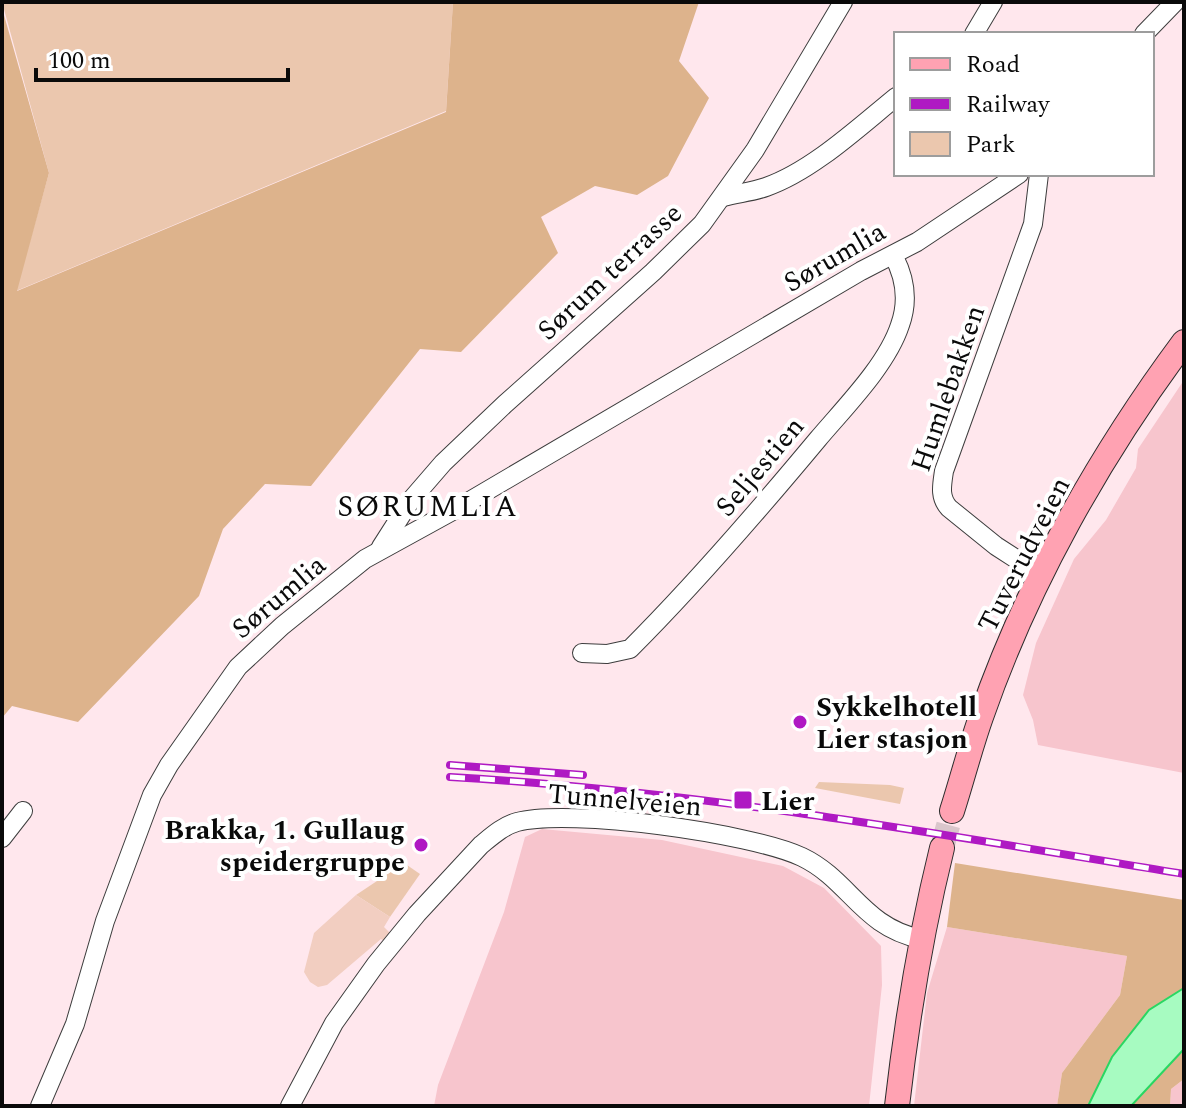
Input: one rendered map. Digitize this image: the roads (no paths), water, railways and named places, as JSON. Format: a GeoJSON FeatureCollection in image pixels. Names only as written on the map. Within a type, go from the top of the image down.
{"type":"FeatureCollection","features":[{"type":"Feature","properties":{"kind":"main road","name":"Tuverudveien"},"geometry":{"type":"LineString","coordinates":[[952,811],[985,706],[1041,575],[1124,430],[1184,342]]}},
{"type":"Feature","properties":{"kind":"main road"},"geometry":{"type":"LineString","coordinates":[[897,1106],[921,939],[942,848]]}},
{"type":"Feature","properties":{"kind":"street","name":"Sørum terrasse"},"geometry":{"type":"LineString","coordinates":[[378,552],[411,500],[443,463],[683,244],[723,197],[782,106],[843,2]]}},
{"type":"Feature","properties":{"kind":"street"},"geometry":{"type":"LineString","coordinates":[[975,32],[993,2]]}},
{"type":"Feature","properties":{"kind":"street"},"geometry":{"type":"LineString","coordinates":[[1146,32],[1175,2]]}},
{"type":"Feature","properties":{"kind":"street"},"geometry":{"type":"LineString","coordinates":[[723,197],[768,187],[787,178],[837,144],[894,99]]}},
{"type":"Feature","properties":{"kind":"street","name":"Sørumlia"},"geometry":{"type":"LineString","coordinates":[[40,1106],[75,1024],[105,921],[152,795],[169,765],[238,667],[282,626],[365,559],[953,220],[1016,176]]}},
{"type":"Feature","properties":{"kind":"street","name":"Humlebakken"},"geometry":{"type":"LineString","coordinates":[[1039,176],[1033,224],[944,471],[941,488],[943,502],[949,508],[996,546],[1041,575]]}},
{"type":"Feature","properties":{"kind":"street","name":"Seljestien"},"geometry":{"type":"LineString","coordinates":[[582,653],[607,654],[630,649],[729,545],[874,369],[900,326],[905,306],[903,279],[893,255]]}},
{"type":"Feature","properties":{"kind":"street"},"geometry":{"type":"LineString","coordinates":[[2,838],[23,811]]}},
{"type":"Feature","properties":{"kind":"street","name":"Tunnelveien"},"geometry":{"type":"LineString","coordinates":[[290,1106],[334,1023],[393,943],[481,845],[517,822],[545,818],[661,826],[747,840],[786,851],[803,857],[821,869],[886,927],[921,939]]}},
{"type":"Feature","properties":{"kind":"tunnel"},"geometry":{"type":"LineString","coordinates":[[942,848],[952,811]]}},
{"type":"Feature","properties":{"kind":"railway"},"geometry":{"type":"LineString","coordinates":[[450,765],[583,775]]}},
{"type":"Feature","properties":{"kind":"railway"},"geometry":{"type":"LineString","coordinates":[[450,777],[635,792],[726,803],[910,829],[1184,874]]}},
{"type":"Feature","properties":{"kind":"place","name":"Sykkelhotell Lier stasjon"},"geometry":{"type":"Point","coordinates":[800,722]}},
{"type":"Feature","properties":{"kind":"place","name":"Lier"},"geometry":{"type":"Point","coordinates":[743,800]}},
{"type":"Feature","properties":{"kind":"place","name":"Brakka, 1. Gullaug speidergruppe"},"geometry":{"type":"Point","coordinates":[421,845]}},
{"type":"Feature","properties":{"kind":"district","name":"SØRUMLIA"},"geometry":{"type":"Point","coordinates":[428,506]}}]}
